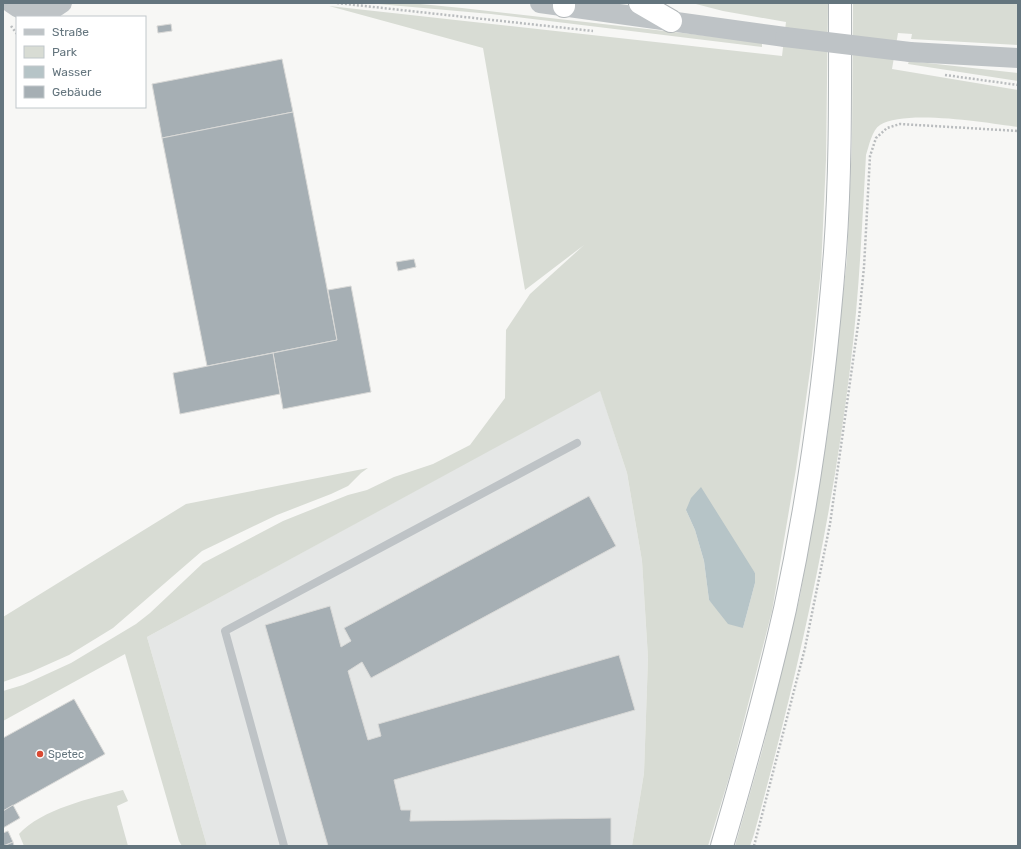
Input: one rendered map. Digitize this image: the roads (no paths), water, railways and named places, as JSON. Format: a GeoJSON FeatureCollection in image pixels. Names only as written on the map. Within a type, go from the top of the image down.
{"type":"FeatureCollection","features":[{"type":"Feature","properties":{"kind":"highway"},"geometry":{"type":"LineString","coordinates":[[640,3],[671,21]]}},
{"type":"Feature","properties":{"kind":"highway"},"geometry":{"type":"LineString","coordinates":[[722,846],[745,767],[784,611],[807,482],[822,381],[835,251],[838,193],[840,127],[840,3]]}},
{"type":"Feature","properties":{"kind":"street"},"geometry":{"type":"LineString","coordinates":[[11,3],[23,10],[33,12],[55,8],[62,3]]}},
{"type":"Feature","properties":{"kind":"street"},"geometry":{"type":"LineString","coordinates":[[540,3],[564,5],[785,37],[910,52],[1018,58]]}},
{"type":"Feature","properties":{"kind":"lane"},"geometry":{"type":"LineString","coordinates":[[284,846],[225,631],[577,443]]}},
{"type":"Feature","properties":{"kind":"water"},"geometry":{"type":"Polygon","coordinates":[[[701,487],[755,573],[755,583],[743,628],[728,624],[709,600],[704,561],[695,530],[686,510],[691,498],[701,487]]]}},
{"type":"Feature","properties":{"kind":"place","name":"Spetec"},"geometry":{"type":"Point","coordinates":[40,754]}}]}
